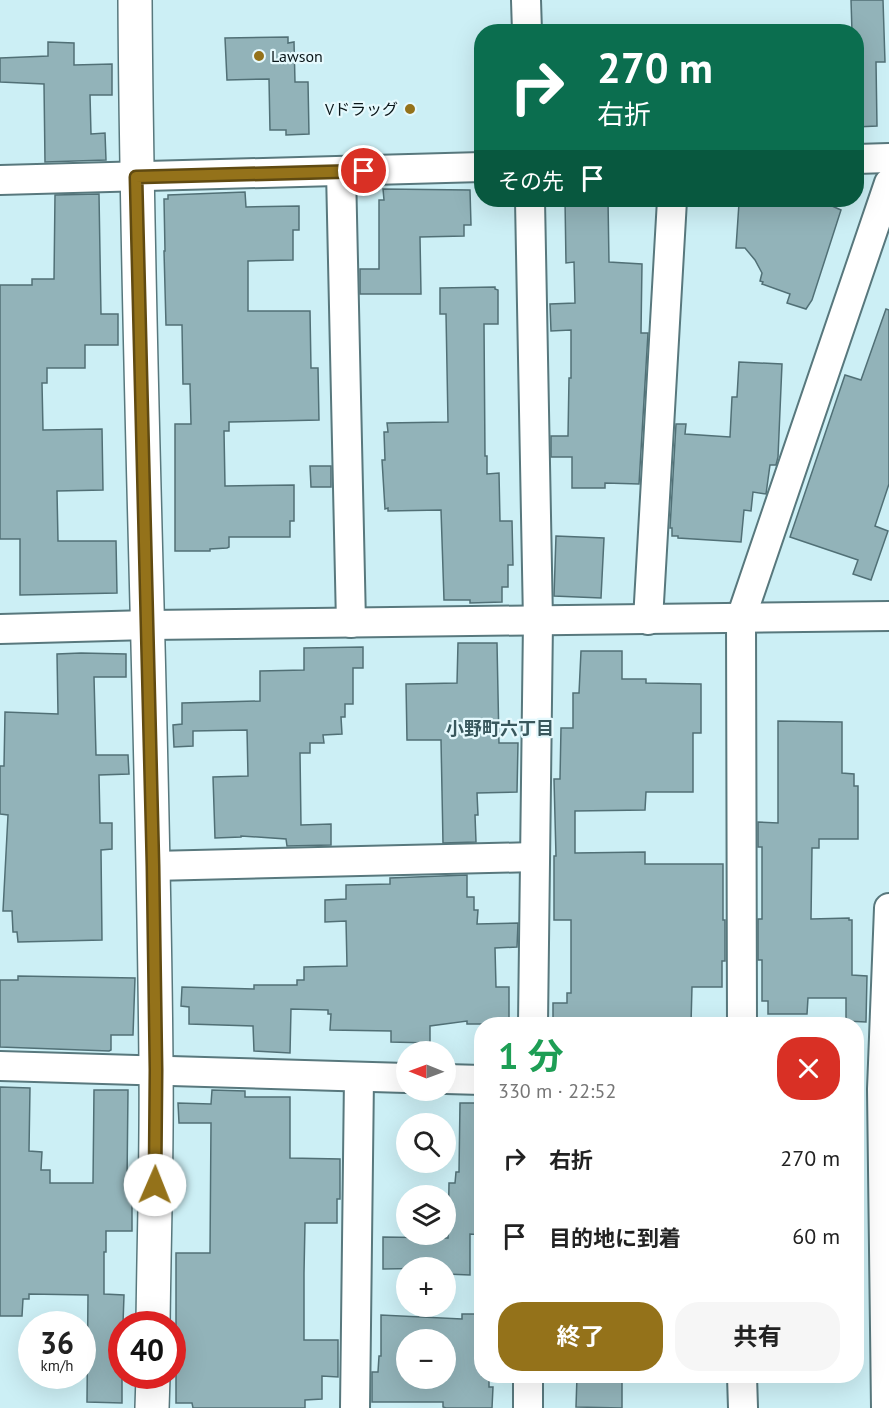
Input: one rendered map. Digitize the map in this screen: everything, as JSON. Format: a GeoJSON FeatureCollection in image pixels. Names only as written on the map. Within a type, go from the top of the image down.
{"type":"FeatureCollection","features":[{"type":"Feature","properties":{"kind":"street"},"geometry":{"type":"LineString","coordinates":[[135,0],[136,177],[149,625],[156,1070],[153,1311]]}},
{"type":"Feature","properties":{"kind":"street"},"geometry":{"type":"LineString","coordinates":[[526,0],[527,24]]}},
{"type":"Feature","properties":{"kind":"street"},"geometry":{"type":"LineString","coordinates":[[864,159],[889,158]]}},
{"type":"Feature","properties":{"kind":"street"},"geometry":{"type":"LineString","coordinates":[[0,180],[474,167]]}},
{"type":"Feature","properties":{"kind":"street"},"geometry":{"type":"LineString","coordinates":[[341,171],[351,623]]}},
{"type":"Feature","properties":{"kind":"street"},"geometry":{"type":"LineString","coordinates":[[742,1017],[741,618],[889,183]]}},
{"type":"Feature","properties":{"kind":"street"},"geometry":{"type":"LineString","coordinates":[[530,207],[538,621],[534,1017]]}},
{"type":"Feature","properties":{"kind":"street"},"geometry":{"type":"LineString","coordinates":[[648,620],[672,207]]}},
{"type":"Feature","properties":{"kind":"street"},"geometry":{"type":"LineString","coordinates":[[0,629],[149,625],[889,616]]}},
{"type":"Feature","properties":{"kind":"street"},"geometry":{"type":"LineString","coordinates":[[153,866],[535,857]]}},
{"type":"Feature","properties":{"kind":"street"},"geometry":{"type":"LineString","coordinates":[[886,1408],[869,1089],[889,908]]}},
{"type":"Feature","properties":{"kind":"street"},"geometry":{"type":"LineString","coordinates":[[0,1066],[396,1078]]}},
{"type":"Feature","properties":{"kind":"street"},"geometry":{"type":"LineString","coordinates":[[355,1408],[359,1077]]}},
{"type":"Feature","properties":{"kind":"street"},"geometry":{"type":"LineString","coordinates":[[456,1079],[474,1080]]}},
{"type":"Feature","properties":{"kind":"street"},"geometry":{"type":"LineString","coordinates":[[528,1383],[528,1408]]}},
{"type":"Feature","properties":{"kind":"street"},"geometry":{"type":"LineString","coordinates":[[742,1383],[742,1408]]}},
{"type":"Feature","properties":{"kind":"street"},"geometry":{"type":"LineString","coordinates":[[152,1408],[153,1389]]}},
{"type":"Feature","properties":{"kind":"building"},"geometry":{"type":"Polygon","coordinates":[[[851,0],[883,0],[885,62],[876,62],[877,126],[864,127],[864,24],[852,24],[851,0]]]}},
{"type":"Feature","properties":{"kind":"building"},"geometry":{"type":"Polygon","coordinates":[[[288,37],[288,43],[294,42],[295,82],[308,82],[309,134],[286,135],[286,130],[270,130],[269,79],[227,80],[225,38],[288,37]]]}},
{"type":"Feature","properties":{"kind":"building"},"geometry":{"type":"Polygon","coordinates":[[[48,42],[74,43],[74,65],[112,64],[112,95],[90,95],[91,134],[105,133],[106,160],[45,162],[44,84],[0,82],[0,58],[48,56],[48,42]]]}},
{"type":"Feature","properties":{"kind":"building"},"geometry":{"type":"Polygon","coordinates":[[[383,189],[470,190],[471,225],[464,225],[464,236],[420,237],[421,294],[360,294],[360,269],[379,269],[379,200],[384,200],[383,189]]]}},
{"type":"Feature","properties":{"kind":"building"},"geometry":{"type":"Polygon","coordinates":[[[245,192],[246,207],[299,206],[299,230],[293,230],[293,260],[248,261],[248,311],[310,311],[311,368],[318,368],[319,420],[229,422],[229,431],[224,431],[225,486],[294,485],[294,521],[290,521],[290,537],[229,537],[227,548],[210,549],[210,551],[175,551],[175,424],[191,424],[190,384],[183,384],[182,325],[166,325],[164,199],[168,199],[168,195],[245,192]]]}},
{"type":"Feature","properties":{"kind":"building"},"geometry":{"type":"Polygon","coordinates":[[[99,194],[101,314],[118,314],[118,345],[85,345],[85,368],[47,368],[47,383],[42,383],[43,430],[102,429],[103,490],[57,491],[58,541],[116,541],[117,593],[20,595],[20,539],[0,539],[0,285],[32,285],[32,279],[54,279],[55,195],[99,194]]]}},
{"type":"Feature","properties":{"kind":"building"},"geometry":{"type":"Polygon","coordinates":[[[565,207],[608,207],[609,262],[642,264],[641,333],[648,333],[639,484],[605,483],[605,488],[572,488],[572,457],[551,457],[551,436],[568,436],[571,330],[551,331],[550,304],[575,303],[574,262],[566,263],[565,207]]]}},
{"type":"Feature","properties":{"kind":"building"},"geometry":{"type":"Polygon","coordinates":[[[739,207],[834,207],[841,210],[812,300],[806,309],[787,303],[790,294],[762,284],[763,282],[760,281],[762,273],[755,260],[745,248],[736,248],[739,207]]]}},
{"type":"Feature","properties":{"kind":"building"},"geometry":{"type":"Polygon","coordinates":[[[495,287],[498,290],[498,324],[484,324],[485,456],[487,456],[487,474],[499,473],[500,521],[512,521],[513,565],[508,565],[508,587],[502,587],[502,602],[470,603],[470,600],[444,600],[441,510],[388,511],[388,508],[385,509],[382,460],[385,460],[384,432],[388,432],[387,423],[448,422],[446,314],[440,314],[440,288],[495,287]]]}},
{"type":"Feature","properties":{"kind":"building"},"geometry":{"type":"Polygon","coordinates":[[[886,309],[889,310],[889,484],[875,526],[888,531],[871,580],[853,574],[858,560],[790,537],[845,375],[861,380],[886,309]]]}},
{"type":"Feature","properties":{"kind":"building"},"geometry":{"type":"Polygon","coordinates":[[[739,362],[782,364],[778,457],[776,465],[770,465],[766,494],[753,492],[751,511],[744,510],[741,542],[672,536],[672,528],[670,528],[676,424],[686,424],[685,434],[730,437],[732,397],[737,397],[739,362]]]}},
{"type":"Feature","properties":{"kind":"building"},"geometry":{"type":"Polygon","coordinates":[[[310,466],[331,466],[331,487],[311,487],[310,466]]]}},
{"type":"Feature","properties":{"kind":"building"},"geometry":{"type":"Polygon","coordinates":[[[556,536],[604,538],[601,598],[554,596],[556,536]]]}},
{"type":"Feature","properties":{"kind":"building"},"geometry":{"type":"Polygon","coordinates":[[[458,643],[497,643],[499,743],[518,743],[517,792],[477,793],[476,842],[443,843],[441,740],[407,740],[406,684],[457,683],[458,643]]]}},
{"type":"Feature","properties":{"kind":"building"},"geometry":{"type":"Polygon","coordinates":[[[363,647],[363,668],[353,668],[353,704],[345,704],[345,717],[341,717],[342,734],[323,735],[324,743],[310,743],[310,753],[300,753],[301,825],[331,824],[331,845],[287,846],[286,839],[241,836],[215,838],[213,777],[248,776],[247,730],[193,731],[193,746],[174,747],[173,725],[182,724],[182,703],[260,701],[260,671],[304,670],[304,648],[363,647]]]}},
{"type":"Feature","properties":{"kind":"building"},"geometry":{"type":"Polygon","coordinates":[[[581,651],[622,651],[622,679],[646,679],[646,683],[701,684],[701,733],[693,733],[693,792],[646,792],[645,810],[575,811],[575,853],[645,852],[645,864],[723,864],[725,961],[722,961],[722,987],[692,987],[691,1017],[553,1017],[553,1003],[567,1003],[567,993],[571,993],[571,920],[554,920],[554,856],[556,856],[554,779],[560,779],[561,728],[573,728],[573,693],[579,693],[581,651]]]}},
{"type":"Feature","properties":{"kind":"building"},"geometry":{"type":"Polygon","coordinates":[[[57,654],[126,654],[126,677],[94,677],[96,755],[128,755],[129,774],[99,775],[100,823],[112,823],[112,849],[101,850],[102,940],[18,942],[17,932],[13,932],[12,911],[3,911],[8,815],[0,814],[0,766],[4,766],[5,712],[58,714],[57,654]]]}},
{"type":"Feature","properties":{"kind":"building"},"geometry":{"type":"Polygon","coordinates":[[[778,721],[842,722],[842,773],[854,774],[854,786],[858,786],[858,839],[819,839],[819,848],[812,848],[811,919],[849,918],[852,920],[852,975],[867,976],[866,1022],[864,1022],[864,1017],[846,1017],[846,998],[808,998],[807,1014],[768,1014],[768,1001],[762,1001],[762,960],[758,960],[758,919],[762,919],[762,847],[758,847],[758,822],[778,823],[778,721]]]}},
{"type":"Feature","properties":{"kind":"building"},"geometry":{"type":"Polygon","coordinates":[[[467,875],[467,897],[474,897],[474,910],[478,910],[477,924],[518,923],[517,947],[495,948],[496,987],[509,987],[509,1017],[474,1017],[474,1024],[467,1024],[467,1021],[430,1026],[430,1041],[391,1042],[391,1031],[330,1030],[331,1014],[328,1014],[328,1010],[291,1009],[290,1053],[254,1051],[253,1026],[189,1024],[189,1007],[181,1006],[182,987],[254,989],[254,985],[297,985],[297,980],[304,980],[304,967],[347,966],[346,921],[325,922],[325,900],[346,899],[346,885],[390,884],[390,878],[467,875]]]}},
{"type":"Feature","properties":{"kind":"building"},"geometry":{"type":"Polygon","coordinates":[[[18,976],[135,978],[133,1035],[111,1035],[111,1050],[109,1051],[0,1047],[0,980],[18,980],[18,976]]]}},
{"type":"Feature","properties":{"kind":"building"},"geometry":{"type":"Polygon","coordinates":[[[0,1087],[30,1088],[29,1151],[42,1152],[41,1170],[50,1170],[50,1183],[93,1183],[94,1090],[128,1090],[127,1183],[132,1183],[132,1231],[106,1231],[106,1252],[104,1252],[104,1294],[124,1295],[123,1311],[108,1311],[108,1389],[122,1389],[122,1403],[87,1402],[87,1389],[96,1389],[96,1311],[88,1311],[88,1295],[29,1294],[29,1299],[23,1299],[22,1311],[18,1311],[18,1316],[0,1316],[0,1087]]]}},
{"type":"Feature","properties":{"kind":"building"},"geometry":{"type":"Polygon","coordinates":[[[212,1090],[245,1091],[245,1097],[290,1097],[290,1158],[340,1159],[340,1199],[337,1199],[337,1223],[305,1223],[304,1273],[304,1340],[338,1340],[338,1377],[322,1376],[322,1399],[305,1400],[305,1408],[193,1408],[192,1403],[176,1403],[176,1389],[186,1389],[186,1311],[176,1311],[176,1253],[210,1253],[211,1123],[179,1123],[178,1103],[211,1104],[212,1090]]]}},
{"type":"Feature","properties":{"kind":"building"},"geometry":{"type":"Polygon","coordinates":[[[460,1103],[474,1103],[474,1234],[470,1234],[470,1275],[456,1274],[456,1257],[396,1257],[396,1269],[383,1269],[383,1237],[396,1237],[396,1245],[456,1245],[456,1185],[449,1185],[449,1183],[455,1183],[456,1172],[459,1172],[460,1103]]]}},
{"type":"Feature","properties":{"kind":"building"},"geometry":{"type":"Polygon","coordinates":[[[462,1314],[474,1314],[474,1383],[489,1383],[489,1387],[493,1387],[492,1408],[446,1408],[443,1407],[443,1402],[372,1402],[372,1372],[378,1372],[379,1356],[381,1356],[381,1315],[462,1319],[462,1314]]]}},
{"type":"Feature","properties":{"kind":"building"},"geometry":{"type":"Polygon","coordinates":[[[577,1383],[622,1383],[622,1408],[576,1407],[577,1383]]]}},
{"type":"Feature","properties":{"kind":"place","name":"Lawson"},"geometry":{"type":"Point","coordinates":[259,56]}},
{"type":"Feature","properties":{"kind":"place","name":"Vドラッグ"},"geometry":{"type":"Point","coordinates":[410,109]}},
{"type":"Feature","properties":{"kind":"district","name":"小野町六丁目"},"geometry":{"type":"Point","coordinates":[500,729]}},
{"type":"Feature","properties":{"kind":"route"},"geometry":{"type":"LineString","coordinates":[[155,1185],[156,1070],[149,625],[136,177],[364,171]]}}]}
